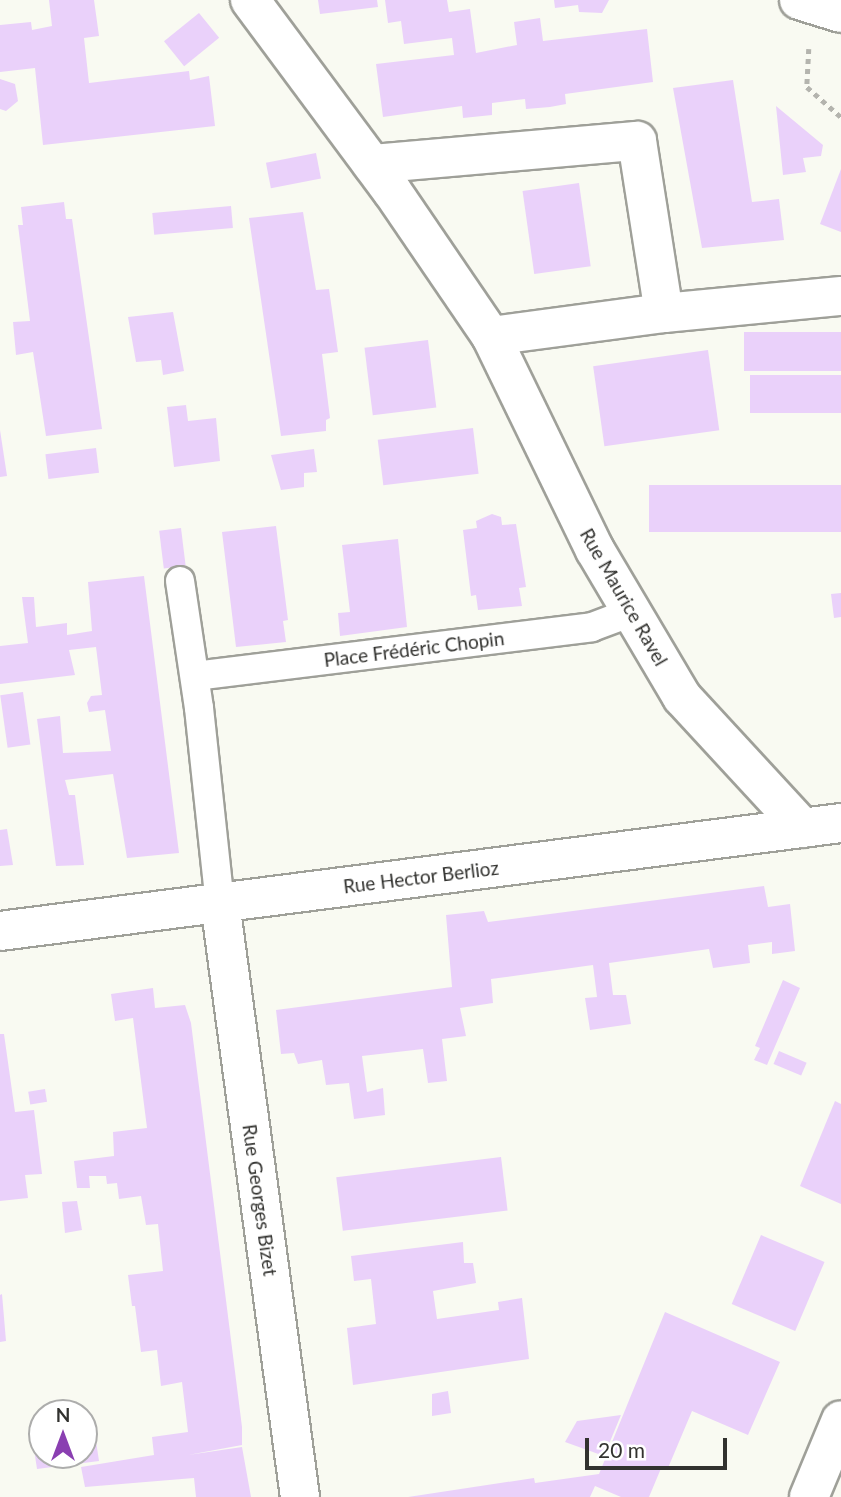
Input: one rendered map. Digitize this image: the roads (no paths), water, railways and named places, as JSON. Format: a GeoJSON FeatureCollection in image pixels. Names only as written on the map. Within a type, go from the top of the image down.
{"type":"FeatureCollection","features":[{"type":"Feature","properties":{"kind":"street","name":"Rue Maurice Ravel"},"geometry":{"type":"LineString","coordinates":[[250,0],[372,164],[491,337],[595,550],[682,697],[803,828]]}},
{"type":"Feature","properties":{"kind":"street"},"geometry":{"type":"LineString","coordinates":[[372,164],[637,141],[664,313]]}},
{"type":"Feature","properties":{"kind":"street"},"geometry":{"type":"LineString","coordinates":[[491,337],[664,313],[841,296]]}},
{"type":"Feature","properties":{"kind":"street","name":"Rue Hector Berlioz"},"geometry":{"type":"LineString","coordinates":[[0,931],[841,823]]}},
{"type":"Feature","properties":{"kind":"street","name":"Rue Georges Bizet"},"geometry":{"type":"LineString","coordinates":[[220,903],[300,1497]]}},
{"type":"Feature","properties":{"kind":"street"},"geometry":{"type":"LineString","coordinates":[[810,1497],[841,1420]]}},
{"type":"Feature","properties":{"kind":"lane"},"geometry":{"type":"LineString","coordinates":[[180,581],[195,676],[220,903]]}},
{"type":"Feature","properties":{"kind":"lane","name":"Place Frédéric Chopin"},"geometry":{"type":"LineString","coordinates":[[195,676],[592,627],[632,612]]}}]}
